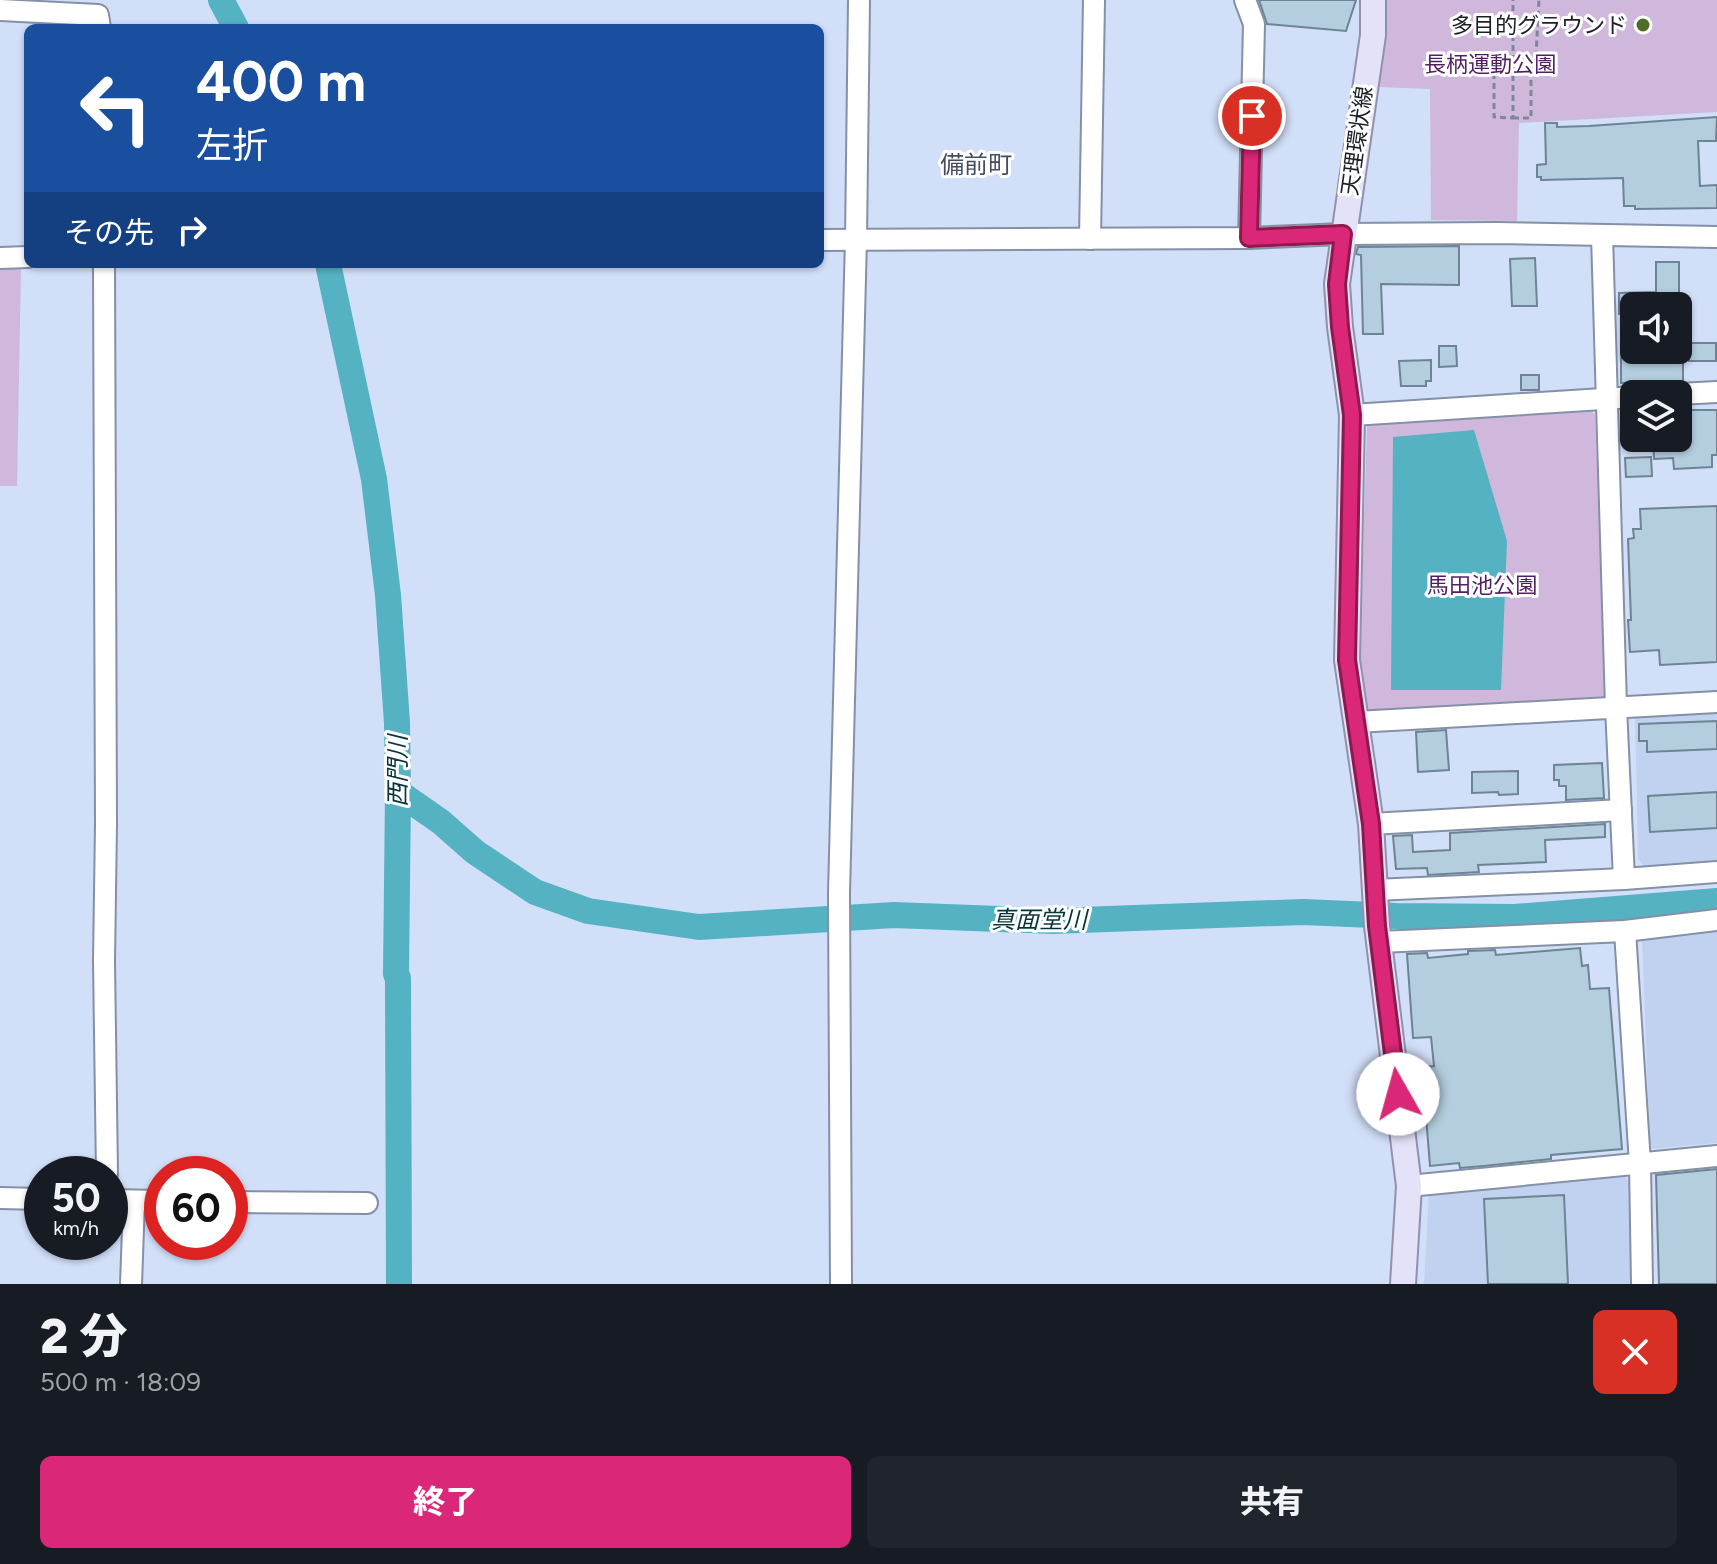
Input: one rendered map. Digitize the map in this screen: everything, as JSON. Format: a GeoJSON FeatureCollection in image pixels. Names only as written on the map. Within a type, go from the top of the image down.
{"type":"FeatureCollection","features":[{"type":"Feature","properties":{"kind":"main road","name":"天理環状線"},"geometry":{"type":"LineString","coordinates":[[1373,0],[1373,35],[1337,284],[1352,415],[1347,660],[1371,824],[1378,934],[1409,1186],[1403,1284]]}},
{"type":"Feature","properties":{"kind":"street"},"geometry":{"type":"LineString","coordinates":[[841,1284],[838,938],[859,0]]}},
{"type":"Feature","properties":{"kind":"street"},"geometry":{"type":"LineString","coordinates":[[1090,239],[1094,0]]}},
{"type":"Feature","properties":{"kind":"street"},"geometry":{"type":"LineString","coordinates":[[1245,0],[1254,24],[1249,238]]}},
{"type":"Feature","properties":{"kind":"street"},"geometry":{"type":"LineString","coordinates":[[0,10],[98,15],[99,24]]}},
{"type":"Feature","properties":{"kind":"street"},"geometry":{"type":"LineString","coordinates":[[824,240],[1249,238],[1496,233],[1717,237]]}},
{"type":"Feature","properties":{"kind":"street"},"geometry":{"type":"LineString","coordinates":[[1602,235],[1624,879]]}},
{"type":"Feature","properties":{"kind":"street"},"geometry":{"type":"LineString","coordinates":[[0,258],[24,257]]}},
{"type":"Feature","properties":{"kind":"street"},"geometry":{"type":"LineString","coordinates":[[104,268],[107,1156]]}},
{"type":"Feature","properties":{"kind":"street"},"geometry":{"type":"LineString","coordinates":[[1692,393],[1717,392]]}},
{"type":"Feature","properties":{"kind":"street"},"geometry":{"type":"LineString","coordinates":[[1352,415],[1620,398]]}},
{"type":"Feature","properties":{"kind":"street"},"geometry":{"type":"LineString","coordinates":[[1356,722],[1717,702]]}},
{"type":"Feature","properties":{"kind":"street"},"geometry":{"type":"LineString","coordinates":[[1371,824],[1621,810]]}},
{"type":"Feature","properties":{"kind":"street"},"geometry":{"type":"LineString","coordinates":[[1375,894],[1717,872]]}},
{"type":"Feature","properties":{"kind":"street"},"geometry":{"type":"LineString","coordinates":[[1378,934],[1625,931],[1717,920]]}},
{"type":"Feature","properties":{"kind":"street"},"geometry":{"type":"LineString","coordinates":[[1625,931],[1640,1164],[1642,1284]]}},
{"type":"Feature","properties":{"kind":"street"},"geometry":{"type":"LineString","coordinates":[[1409,1186],[1717,1156]]}},
{"type":"Feature","properties":{"kind":"street"},"geometry":{"type":"LineString","coordinates":[[0,1198],[24,1199]]}},
{"type":"Feature","properties":{"kind":"street"},"geometry":{"type":"LineString","coordinates":[[128,1201],[144,1201]]}},
{"type":"Feature","properties":{"kind":"street"},"geometry":{"type":"LineString","coordinates":[[131,1284],[134,1201]]}},
{"type":"Feature","properties":{"kind":"street"},"geometry":{"type":"LineString","coordinates":[[248,1202],[367,1203]]}},
{"type":"Feature","properties":{"kind":"path"},"geometry":{"type":"LineString","coordinates":[[1513,0],[1513,118]]}},
{"type":"Feature","properties":{"kind":"path"},"geometry":{"type":"LineString","coordinates":[[1494,73],[1494,117],[1531,118],[1531,75],[1536,56],[1539,0]]}},
{"type":"Feature","properties":{"kind":"shaded area"},"geometry":{"type":"Polygon","coordinates":[[[1717,707],[1717,861],[1645,868],[1638,859],[1635,711],[1717,707]]]}},
{"type":"Feature","properties":{"kind":"shaded area"},"geometry":{"type":"Polygon","coordinates":[[[1717,926],[1717,1143],[1650,1149],[1642,937],[1717,926]]]}},
{"type":"Feature","properties":{"kind":"shaded area"},"geometry":{"type":"Polygon","coordinates":[[[1624,1174],[1629,1182],[1631,1284],[1424,1284],[1429,1191],[1624,1174]]]}},
{"type":"Feature","properties":{"kind":"green space","name":"長柄運動公園"},"geometry":{"type":"Polygon","coordinates":[[[1386,0],[1717,0],[1717,112],[1519,123],[1517,221],[1431,220],[1430,89],[1378,87],[1386,0]]]}},
{"type":"Feature","properties":{"kind":"green space"},"geometry":{"type":"Polygon","coordinates":[[[21,268],[17,486],[0,486],[0,269],[21,268]]]}},
{"type":"Feature","properties":{"kind":"green space","name":"馬田池公園"},"geometry":{"type":"Polygon","coordinates":[[[1583,407],[1595,414],[1604,701],[1373,713],[1372,710],[1363,709],[1360,651],[1367,426],[1373,419],[1583,407]]]}},
{"type":"Feature","properties":{"kind":"water"},"geometry":{"type":"Polygon","coordinates":[[[1474,430],[1507,541],[1501,690],[1391,690],[1393,437],[1474,430]]]}},
{"type":"Feature","properties":{"kind":"building"},"geometry":{"type":"Polygon","coordinates":[[[1259,0],[1356,0],[1346,31],[1267,24],[1259,0]]]}},
{"type":"Feature","properties":{"kind":"building"},"geometry":{"type":"Polygon","coordinates":[[[1717,117],[1716,141],[1698,141],[1700,186],[1717,185],[1717,208],[1635,209],[1635,206],[1624,206],[1623,178],[1541,180],[1537,177],[1537,165],[1546,164],[1545,123],[1557,123],[1557,127],[1589,126],[1717,117]]]}},
{"type":"Feature","properties":{"kind":"building"},"geometry":{"type":"Polygon","coordinates":[[[1459,246],[1459,285],[1381,284],[1383,334],[1363,334],[1361,255],[1356,254],[1358,247],[1459,246]]]}},
{"type":"Feature","properties":{"kind":"building"},"geometry":{"type":"Polygon","coordinates":[[[1535,258],[1537,306],[1512,306],[1510,259],[1535,258]]]}},
{"type":"Feature","properties":{"kind":"building"},"geometry":{"type":"Polygon","coordinates":[[[1656,262],[1679,262],[1679,292],[1656,292],[1656,262]]]}},
{"type":"Feature","properties":{"kind":"building"},"geometry":{"type":"Polygon","coordinates":[[[1692,343],[1716,343],[1716,361],[1692,361],[1692,343]]]}},
{"type":"Feature","properties":{"kind":"building"},"geometry":{"type":"Polygon","coordinates":[[[1439,346],[1456,346],[1457,366],[1439,367],[1439,346]]]}},
{"type":"Feature","properties":{"kind":"building"},"geometry":{"type":"Polygon","coordinates":[[[1431,360],[1431,381],[1426,381],[1426,386],[1401,386],[1399,361],[1431,360]]]}},
{"type":"Feature","properties":{"kind":"building"},"geometry":{"type":"Polygon","coordinates":[[[1621,364],[1683,364],[1683,380],[1621,380],[1621,364]]]}},
{"type":"Feature","properties":{"kind":"building"},"geometry":{"type":"Polygon","coordinates":[[[1521,375],[1539,375],[1539,390],[1521,390],[1521,375]]]}},
{"type":"Feature","properties":{"kind":"building"},"geometry":{"type":"Polygon","coordinates":[[[1692,410],[1717,410],[1717,455],[1712,455],[1712,467],[1674,469],[1673,458],[1654,459],[1654,452],[1692,452],[1692,410]]]}},
{"type":"Feature","properties":{"kind":"building"},"geometry":{"type":"Polygon","coordinates":[[[1651,457],[1652,476],[1626,477],[1625,458],[1651,457]]]}},
{"type":"Feature","properties":{"kind":"building"},"geometry":{"type":"Polygon","coordinates":[[[1717,506],[1717,662],[1660,665],[1659,650],[1630,652],[1628,539],[1634,538],[1633,529],[1641,529],[1640,509],[1717,506]]]}},
{"type":"Feature","properties":{"kind":"building"},"geometry":{"type":"Polygon","coordinates":[[[1717,721],[1717,749],[1647,752],[1647,741],[1639,741],[1639,724],[1717,721]]]}},
{"type":"Feature","properties":{"kind":"building"},"geometry":{"type":"Polygon","coordinates":[[[1446,730],[1449,770],[1418,772],[1416,732],[1446,730]]]}},
{"type":"Feature","properties":{"kind":"building"},"geometry":{"type":"Polygon","coordinates":[[[1602,763],[1604,798],[1566,800],[1566,786],[1559,786],[1559,780],[1554,780],[1554,765],[1602,763]]]}},
{"type":"Feature","properties":{"kind":"building"},"geometry":{"type":"Polygon","coordinates":[[[1518,771],[1518,794],[1472,793],[1472,772],[1518,771]]]}},
{"type":"Feature","properties":{"kind":"building"},"geometry":{"type":"Polygon","coordinates":[[[1717,792],[1717,828],[1650,832],[1648,796],[1717,792]]]}},
{"type":"Feature","properties":{"kind":"building"},"geometry":{"type":"Polygon","coordinates":[[[1605,824],[1605,837],[1545,840],[1546,862],[1478,865],[1479,872],[1428,875],[1427,868],[1396,869],[1393,836],[1412,835],[1413,852],[1450,850],[1450,833],[1605,824]]]}},
{"type":"Feature","properties":{"kind":"building"},"geometry":{"type":"Polygon","coordinates":[[[1580,948],[1582,966],[1588,965],[1590,989],[1609,988],[1622,1149],[1551,1155],[1551,1159],[1484,1166],[1460,1168],[1459,1163],[1430,1166],[1422,1067],[1434,1066],[1431,1037],[1413,1038],[1407,954],[1427,953],[1428,958],[1468,954],[1468,951],[1495,950],[1496,955],[1580,948]]]}},
{"type":"Feature","properties":{"kind":"building"},"geometry":{"type":"Polygon","coordinates":[[[1717,1169],[1717,1284],[1659,1284],[1656,1175],[1717,1169]]]}},
{"type":"Feature","properties":{"kind":"building"},"geometry":{"type":"Polygon","coordinates":[[[1564,1195],[1568,1284],[1488,1284],[1484,1199],[1564,1195]]]}},
{"type":"Feature","properties":{"kind":"waterway","name":"西門川"},"geometry":{"type":"LineString","coordinates":[[221,0],[234,24]]}},
{"type":"Feature","properties":{"kind":"waterway","name":"西門川"},"geometry":{"type":"LineString","coordinates":[[329,268],[374,479],[388,595],[397,723],[399,1284]]}},
{"type":"Feature","properties":{"kind":"waterway","name":"真面堂川"},"geometry":{"type":"LineString","coordinates":[[398,792],[441,822],[475,852],[535,892],[588,911],[699,927],[894,915],[1053,921],[1303,912],[1515,917],[1717,901]]}},
{"type":"Feature","properties":{"kind":"place","name":"多目的グラウンド"},"geometry":{"type":"Point","coordinates":[1643,25]}},
{"type":"Feature","properties":{"kind":"district","name":"備前町"},"geometry":{"type":"Point","coordinates":[976,164]}},
{"type":"Feature","properties":{"kind":"route"},"geometry":{"type":"LineString","coordinates":[[1252,116],[1249,238],[1343,234],[1337,284],[1352,415],[1347,660],[1371,824],[1377,926],[1398,1094]]}}]}
